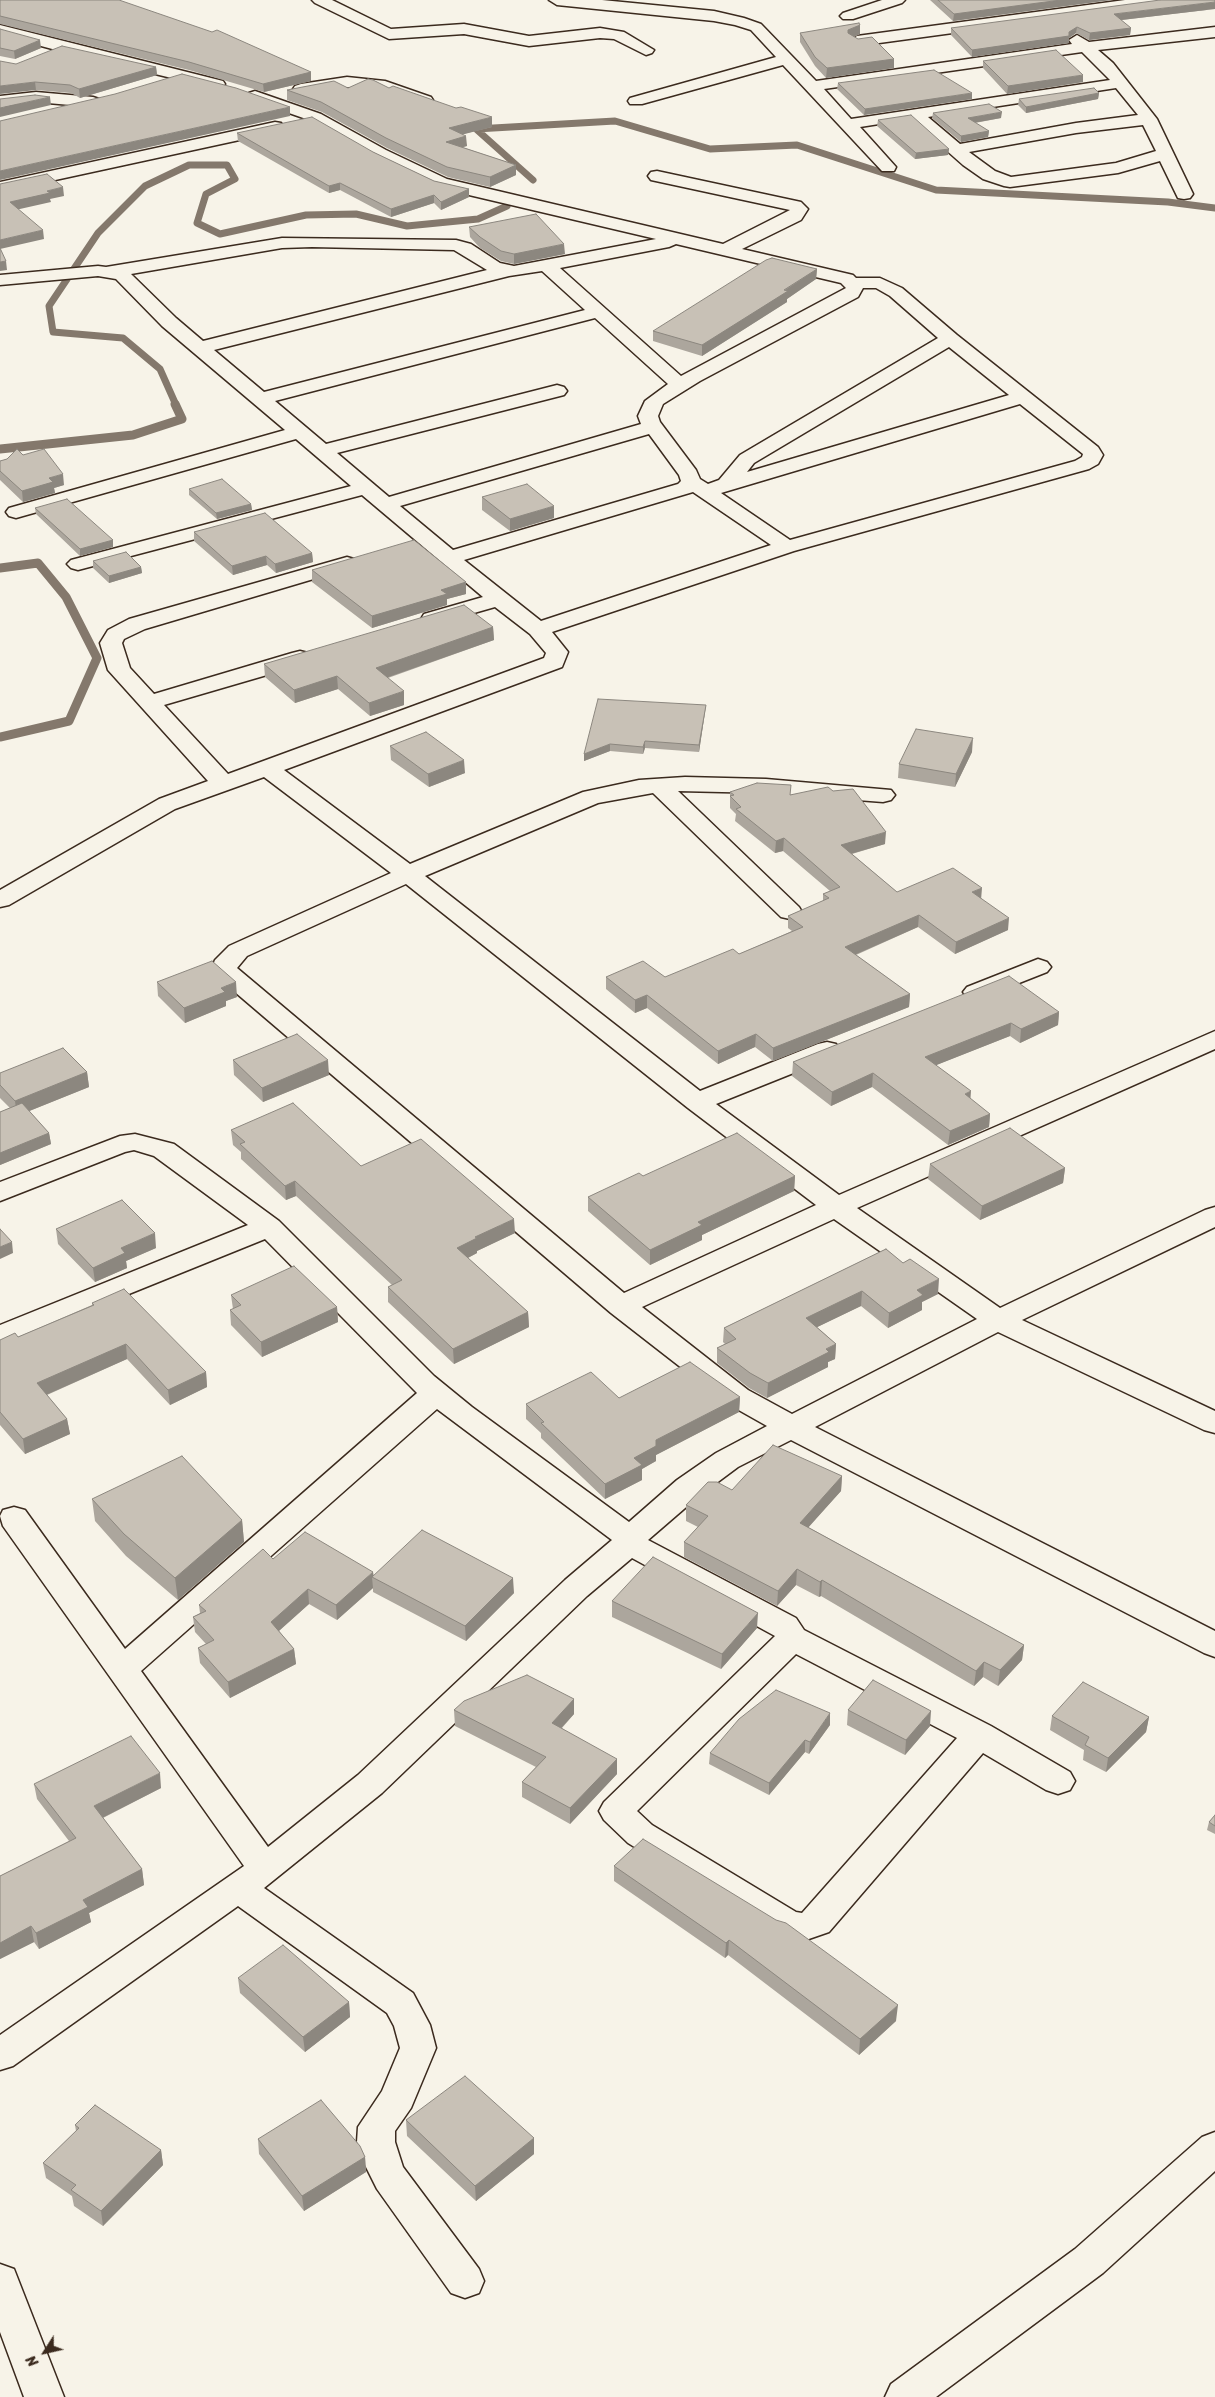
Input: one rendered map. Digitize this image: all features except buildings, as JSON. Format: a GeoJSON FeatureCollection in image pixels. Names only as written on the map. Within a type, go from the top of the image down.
{"type":"FeatureCollection","features":[{"type":"Feature","properties":{"kind":"street"},"geometry":{"type":"LineString","coordinates":[[320,0],[389,34],[464,29],[529,41],[600,33],[618,35],[646,50]]}},
{"type":"Feature","properties":{"kind":"street"},"geometry":{"type":"LineString","coordinates":[[557,0],[739,21],[762,31],[888,167]]}},
{"type":"Feature","properties":{"kind":"street"},"geometry":{"type":"LineString","coordinates":[[848,16],[897,0]]}},
{"type":"Feature","properties":{"kind":"street"},"geometry":{"type":"LineString","coordinates":[[1030,0],[1107,66],[1149,119],[1184,194]]}},
{"type":"Feature","properties":{"kind":"street"},"geometry":{"type":"LineString","coordinates":[[857,41],[1158,0]]}},
{"type":"Feature","properties":{"kind":"street"},"geometry":{"type":"LineString","coordinates":[[0,30],[62,48],[182,75],[262,98],[315,117],[380,154],[441,183],[847,279],[853,283],[871,281],[891,288],[1091,451],[1093,455],[1091,460],[1072,467],[787,547],[538,629]]}},
{"type":"Feature","properties":{"kind":"street"},"geometry":{"type":"LineString","coordinates":[[812,86],[1086,47],[1215,32]]}},
{"type":"Feature","properties":{"kind":"street"},"geometry":{"type":"LineString","coordinates":[[34,58],[62,48]]}},
{"type":"Feature","properties":{"kind":"street"},"geometry":{"type":"LineString","coordinates":[[636,101],[788,59]]}},
{"type":"Feature","properties":{"kind":"street"},"geometry":{"type":"LineString","coordinates":[[155,83],[182,75]]}},
{"type":"Feature","properties":{"kind":"street"},"geometry":{"type":"LineString","coordinates":[[262,98],[302,89],[347,82],[364,82],[379,84],[440,105]]}},
{"type":"Feature","properties":{"kind":"street"},"geometry":{"type":"LineString","coordinates":[[848,124],[1120,83]]}},
{"type":"Feature","properties":{"kind":"street"},"geometry":{"type":"LineString","coordinates":[[0,101],[36,97],[93,102]]}},
{"type":"Feature","properties":{"kind":"street"},"geometry":{"type":"LineString","coordinates":[[45,114],[109,98]]}},
{"type":"Feature","properties":{"kind":"street"},"geometry":{"type":"LineString","coordinates":[[915,114],[955,150],[989,175],[1010,182],[1118,168],[1165,154]]}},
{"type":"Feature","properties":{"kind":"street"},"geometry":{"type":"LineString","coordinates":[[0,187],[315,117]]}},
{"type":"Feature","properties":{"kind":"street"},"geometry":{"type":"LineString","coordinates":[[955,150],[1076,128],[1149,119]]}},
{"type":"Feature","properties":{"kind":"street"},"geometry":{"type":"LineString","coordinates":[[657,176],[798,209],[795,216],[724,250]]}},
{"type":"Feature","properties":{"kind":"street"},"geometry":{"type":"LineString","coordinates":[[200,348],[506,271],[523,270],[680,240]]}},
{"type":"Feature","properties":{"kind":"street"},"geometry":{"type":"LineString","coordinates":[[0,280],[51,274],[103,271],[282,243],[312,242],[456,245],[465,248],[495,268],[506,271]]}},
{"type":"Feature","properties":{"kind":"street"},"geometry":{"type":"LineString","coordinates":[[546,265],[680,385]]}},
{"type":"Feature","properties":{"kind":"street"},"geometry":{"type":"LineString","coordinates":[[0,900],[167,804],[548,666],[554,662],[557,652],[538,629],[498,600],[448,558],[418,542],[385,504],[169,322],[126,278],[103,271]]}},
{"type":"Feature","properties":{"kind":"street"},"geometry":{"type":"LineString","coordinates":[[787,547],[698,486],[653,427],[648,416],[652,405],[680,385],[852,293],[855,287],[853,283]]}},
{"type":"Feature","properties":{"kind":"street"},"geometry":{"type":"LineString","coordinates":[[260,399],[598,312]]}},
{"type":"Feature","properties":{"kind":"street"},"geometry":{"type":"LineString","coordinates":[[727,484],[747,459],[950,338]]}},
{"type":"Feature","properties":{"kind":"street"},"geometry":{"type":"LineString","coordinates":[[322,451],[557,391]]}},
{"type":"Feature","properties":{"kind":"street"},"geometry":{"type":"LineString","coordinates":[[448,558],[685,488],[727,484],[1024,397]]}},
{"type":"Feature","properties":{"kind":"street"},"geometry":{"type":"LineString","coordinates":[[385,504],[653,427]]}},
{"type":"Feature","properties":{"kind":"street"},"geometry":{"type":"LineString","coordinates":[[16,512],[299,432]]}},
{"type":"Feature","properties":{"kind":"street"},"geometry":{"type":"LineString","coordinates":[[78,564],[366,488]]}},
{"type":"Feature","properties":{"kind":"street"},"geometry":{"type":"LineString","coordinates":[[223,783],[148,703],[120,670],[111,643],[116,635],[137,624],[371,556]]}},
{"type":"Feature","properties":{"kind":"street"},"geometry":{"type":"LineString","coordinates":[[413,625],[498,600]]}},
{"type":"Feature","properties":{"kind":"street"},"geometry":{"type":"LineString","coordinates":[[148,703],[318,653]]}},
{"type":"Feature","properties":{"kind":"street"},"geometry":{"type":"LineString","coordinates":[[268,769],[408,874],[697,1102],[836,1207],[998,1320],[1215,1424]]}},
{"type":"Feature","properties":{"kind":"street"},"geometry":{"type":"LineString","coordinates":[[883,795],[766,786],[685,784],[639,787],[591,797],[408,874],[238,951],[228,960],[224,970],[621,1306],[738,1397],[790,1427],[1215,1645]]}},
{"type":"Feature","properties":{"kind":"street"},"geometry":{"type":"LineString","coordinates":[[659,786],[790,912]]}},
{"type":"Feature","properties":{"kind":"street"},"geometry":{"type":"LineString","coordinates":[[955,1000],[1038,967]]}},
{"type":"Feature","properties":{"kind":"street"},"geometry":{"type":"LineString","coordinates":[[621,1306],[836,1207],[1215,1038]]}},
{"type":"Feature","properties":{"kind":"street"},"geometry":{"type":"LineString","coordinates":[[697,1102],[844,1044]]}},
{"type":"Feature","properties":{"kind":"street"},"geometry":{"type":"LineString","coordinates":[[0,1192],[120,1144],[135,1142],[164,1150],[269,1227],[436,1393],[629,1541],[785,1626],[794,1638],[979,1735],[1058,1782]]}},
{"type":"Feature","properties":{"kind":"street"},"geometry":{"type":"LineString","coordinates":[[0,2055],[252,1879],[370,1784],[576,1588],[688,1488],[727,1460],[998,1320],[1215,1216]]}},
{"type":"Feature","properties":{"kind":"street"},"geometry":{"type":"LineString","coordinates":[[0,1336],[269,1227]]}},
{"type":"Feature","properties":{"kind":"street"},"geometry":{"type":"LineString","coordinates":[[122,1670],[436,1393]]}},
{"type":"Feature","properties":{"kind":"street"},"geometry":{"type":"LineString","coordinates":[[14,1518],[122,1670],[252,1879],[400,2003],[412,2025],[418,2048],[414,2062],[404,2077],[398,2097],[376,2127],[376,2142],[380,2157],[390,2178],[465,2280]]}},
{"type":"Feature","properties":{"kind":"street"},"geometry":{"type":"LineString","coordinates":[[794,1638],[616,1811],[640,1834],[788,1924],[803,1928],[817,1922],[979,1735]]}},
{"type":"Feature","properties":{"kind":"street"},"geometry":{"type":"LineString","coordinates":[[906,2397],[1089,2261],[1215,2148]]}},
{"type":"Feature","properties":{"kind":"street"},"geometry":{"type":"LineString","coordinates":[[0,2281],[44,2397]]}},
{"type":"Feature","properties":{"kind":"waterway"},"geometry":{"type":"LineString","coordinates":[[533,180],[476,129],[615,121],[710,149],[797,145],[936,190],[1168,202],[1215,208]]}},
{"type":"Feature","properties":{"kind":"waterway"},"geometry":{"type":"LineString","coordinates":[[176,405],[160,369],[123,338],[53,332],[49,306],[98,233],[145,186],[189,165],[227,165],[235,179],[206,194],[197,223],[220,234],[306,215],[356,214],[407,226],[478,219],[507,206]]}},
{"type":"Feature","properties":{"kind":"waterway"},"geometry":{"type":"LineString","coordinates":[[0,449],[133,435],[182,419],[175,404]]}},
{"type":"Feature","properties":{"kind":"waterway"},"geometry":{"type":"LineString","coordinates":[[0,568],[38,563],[66,597],[97,658],[69,721],[0,737]]}}]}
